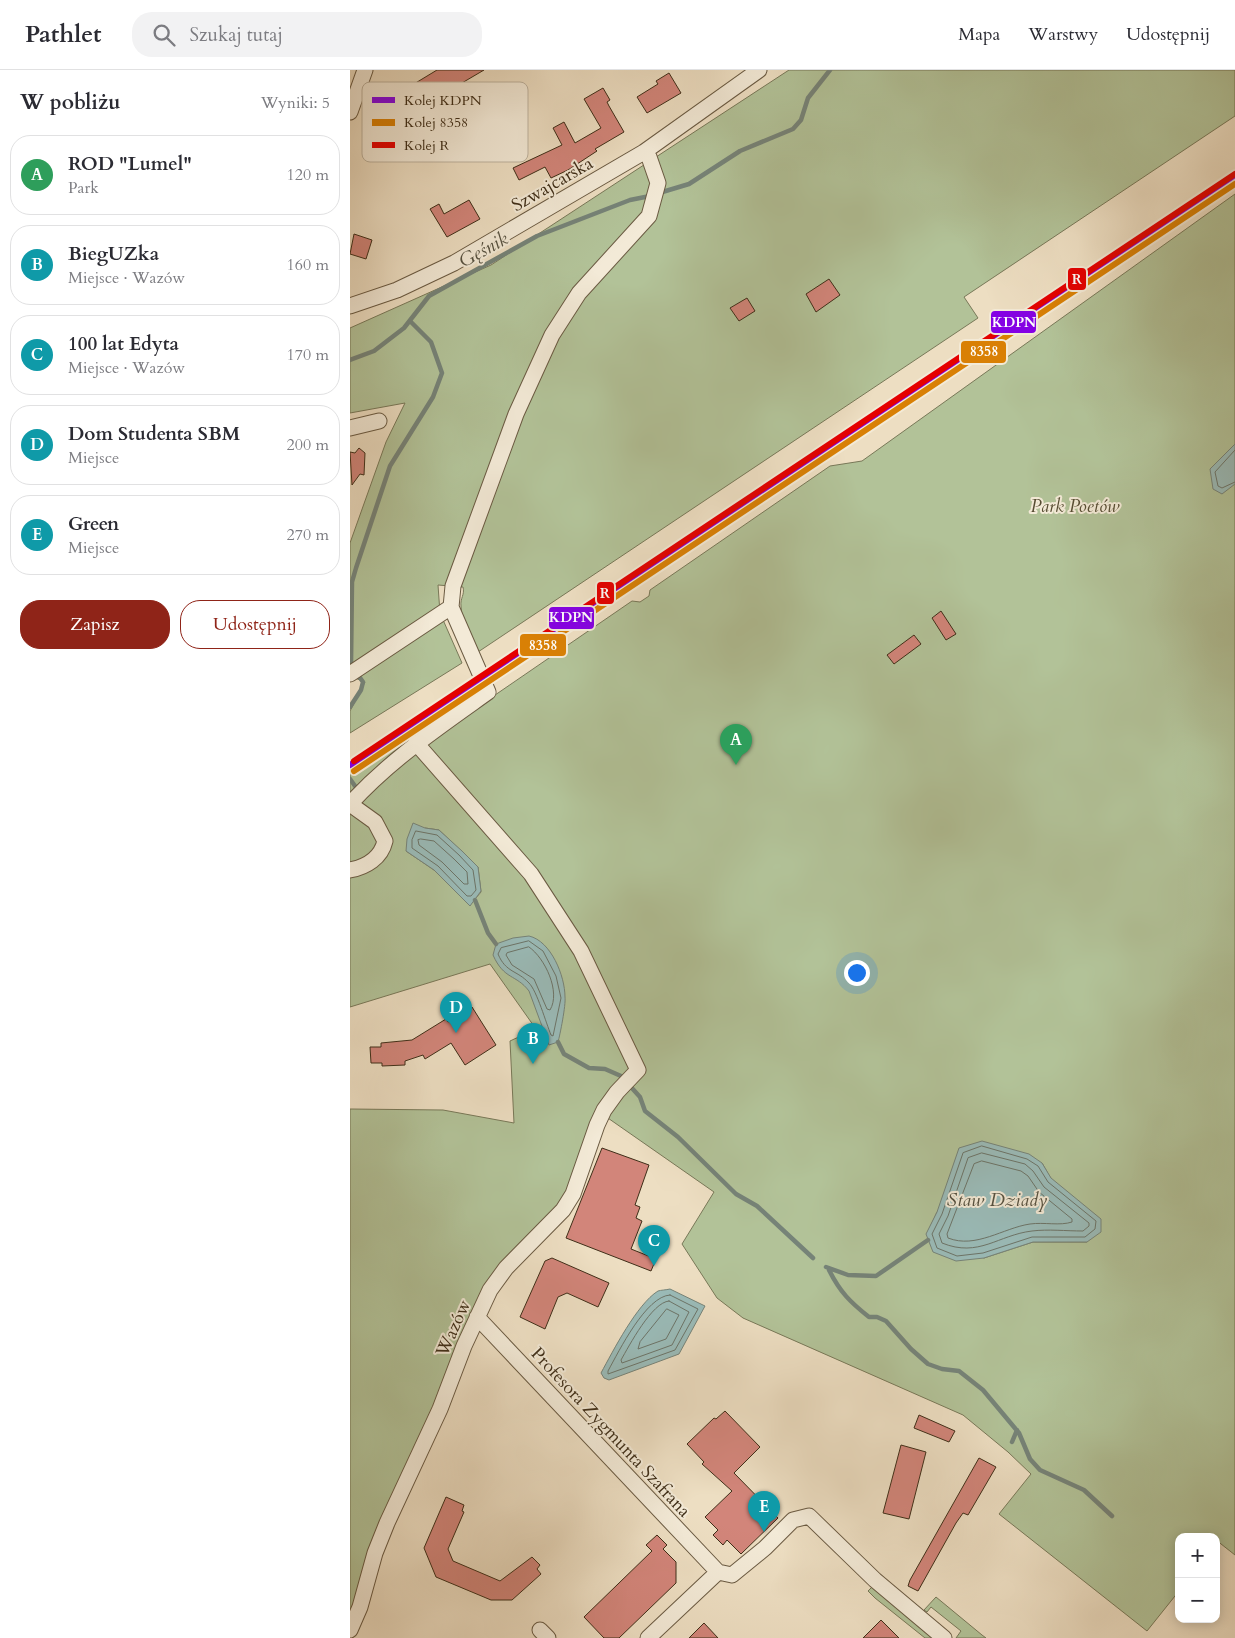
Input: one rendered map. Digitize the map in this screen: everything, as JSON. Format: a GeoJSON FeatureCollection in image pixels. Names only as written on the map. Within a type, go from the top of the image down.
{"type":"FeatureCollection","features":[{"type":"Feature","properties":{"kind":"street"},"geometry":{"type":"LineString","coordinates":[[350,112],[365,70]]}},
{"type":"Feature","properties":{"kind":"street","name":"Szwajcarska"},"geometry":{"type":"LineString","coordinates":[[350,306],[397,290],[439,270],[644,152],[759,70]]}},
{"type":"Feature","properties":{"kind":"street"},"geometry":{"type":"LineString","coordinates":[[350,870],[371,863],[384,847],[385,841],[375,822],[350,804],[366,786],[416,743],[488,692],[451,607],[453,586],[512,423],[552,335],[580,293],[649,216],[658,183],[649,157],[644,152]]}},
{"type":"Feature","properties":{"kind":"street"},"geometry":{"type":"LineString","coordinates":[[350,428],[379,421]]}},
{"type":"Feature","properties":{"kind":"street"},"geometry":{"type":"LineString","coordinates":[[353,673],[451,607]]}},
{"type":"Feature","properties":{"kind":"street","name":"Wazów"},"geometry":{"type":"LineString","coordinates":[[350,1630],[360,1607],[375,1553],[387,1523],[440,1409],[490,1290],[506,1268],[563,1210],[573,1194],[604,1110],[636,1072],[581,951],[532,874],[416,743]]}},
{"type":"Feature","properties":{"kind":"street","name":"Profesora Zygmunta Szafrana"},"geometry":{"type":"LineString","coordinates":[[477,1318],[718,1572]]}},
{"type":"Feature","properties":{"kind":"street"},"geometry":{"type":"LineString","coordinates":[[648,1638],[718,1572],[732,1575],[765,1548],[793,1520],[809,1516],[875,1580],[944,1638]]}},
{"type":"Feature","properties":{"kind":"green space"},"geometry":{"type":"Polygon","coordinates":[[[789,70],[1235,70],[1235,116],[964,297],[978,318],[478,652],[461,612],[463,587],[438,585],[440,613],[462,663],[350,733],[350,711],[365,682],[350,676],[350,543],[386,442],[405,403],[350,413],[350,328],[491,265],[789,70]]]}},
{"type":"Feature","properties":{"kind":"green space","name":"Park Poetów"},"geometry":{"type":"Polygon","coordinates":[[[1235,194],[1235,1555],[1220,1543],[1220,1533],[1175,1533],[1175,1596],[1147,1631],[999,1514],[1031,1474],[1008,1452],[963,1415],[743,1318],[717,1298],[682,1244],[714,1192],[605,1116],[564,1212],[489,1288],[350,1630],[350,1109],[443,1110],[514,1123],[510,1041],[536,1029],[490,964],[350,1007],[350,811],[415,750],[632,601],[640,602],[649,596],[650,590],[830,466],[862,461],[1235,194]],[[425,828],[406,851],[434,870],[470,905],[481,892],[478,867],[439,830],[425,828]],[[1042,1163],[937,1212],[927,1234],[984,1258],[1033,1242],[1087,1242],[1042,1163]]]}},
{"type":"Feature","properties":{"kind":"green space"},"geometry":{"type":"Polygon","coordinates":[[[410,732],[415,741],[350,800],[350,774],[410,732]]]}},
{"type":"Feature","properties":{"kind":"green space"},"geometry":{"type":"Polygon","coordinates":[[[872,1587],[933,1638],[925,1638],[875,1598],[868,1591],[872,1587]]]}},
{"type":"Feature","properties":{"kind":"green space"},"geometry":{"type":"Polygon","coordinates":[[[936,1597],[986,1638],[956,1638],[961,1631],[931,1607],[927,1612],[924,1610],[936,1597]]]}},
{"type":"Feature","properties":{"kind":"water"},"geometry":{"type":"Polygon","coordinates":[[[1235,444],[1235,484],[1222,494],[1213,489],[1210,469],[1235,444]]]}},
{"type":"Feature","properties":{"kind":"water"},"geometry":{"type":"Polygon","coordinates":[[[413,823],[425,828],[439,830],[478,867],[481,891],[470,906],[434,870],[406,851],[407,839],[413,823]]]}},
{"type":"Feature","properties":{"kind":"water"},"geometry":{"type":"Polygon","coordinates":[[[529,936],[537,939],[550,952],[559,970],[564,989],[565,1006],[558,1042],[549,1045],[529,991],[501,969],[493,955],[496,944],[513,938],[529,936]]]}},
{"type":"Feature","properties":{"kind":"water","name":"Staw Dziady"},"geometry":{"type":"Polygon","coordinates":[[[982,1141],[1029,1154],[1042,1163],[1051,1178],[1101,1219],[1101,1232],[1087,1242],[1033,1242],[984,1258],[956,1261],[933,1252],[926,1234],[937,1212],[959,1148],[982,1141]]]}},
{"type":"Feature","properties":{"kind":"water"},"geometry":{"type":"Polygon","coordinates":[[[670,1289],[705,1306],[679,1354],[609,1380],[604,1378],[601,1373],[642,1306],[658,1291],[670,1289]]]}},
{"type":"Feature","properties":{"kind":"building"},"geometry":{"type":"Polygon","coordinates":[[[437,70],[484,70],[464,82],[417,82],[437,70]]]}},
{"type":"Feature","properties":{"kind":"building"},"geometry":{"type":"Polygon","coordinates":[[[669,73],[681,93],[647,113],[637,97],[658,84],[656,81],[669,73]]]}},
{"type":"Feature","properties":{"kind":"building"},"geometry":{"type":"Polygon","coordinates":[[[603,88],[610,100],[607,102],[624,132],[595,149],[597,151],[568,170],[551,178],[545,167],[519,180],[513,168],[562,145],[553,128],[564,122],[575,143],[601,128],[584,99],[603,88]]]}},
{"type":"Feature","properties":{"kind":"building"},"geometry":{"type":"Polygon","coordinates":[[[469,200],[480,219],[447,237],[430,209],[439,204],[444,214],[469,200]]]}},
{"type":"Feature","properties":{"kind":"building"},"geometry":{"type":"Polygon","coordinates":[[[354,234],[372,240],[366,259],[350,254],[354,234]]]}},
{"type":"Feature","properties":{"kind":"building"},"geometry":{"type":"Polygon","coordinates":[[[829,279],[840,295],[816,312],[806,294],[829,279]]]}},
{"type":"Feature","properties":{"kind":"building"},"geometry":{"type":"Polygon","coordinates":[[[747,298],[755,311],[739,321],[730,308],[747,298]]]}},
{"type":"Feature","properties":{"kind":"building"},"geometry":{"type":"Polygon","coordinates":[[[359,448],[365,453],[364,475],[360,474],[352,485],[350,452],[355,453],[359,448]]]}},
{"type":"Feature","properties":{"kind":"building"},"geometry":{"type":"Polygon","coordinates":[[[941,611],[956,634],[946,640],[932,618],[941,611]]]}},
{"type":"Feature","properties":{"kind":"building"},"geometry":{"type":"Polygon","coordinates":[[[914,635],[921,644],[894,664],[887,655],[914,635]]]}},
{"type":"Feature","properties":{"kind":"building"},"geometry":{"type":"Polygon","coordinates":[[[472,1007],[496,1045],[465,1065],[451,1043],[425,1059],[423,1055],[405,1061],[405,1065],[382,1066],[382,1063],[371,1063],[370,1047],[381,1047],[381,1043],[412,1040],[446,1019],[448,1022],[472,1007]]]}},
{"type":"Feature","properties":{"kind":"building"},"geometry":{"type":"Polygon","coordinates":[[[602,1148],[649,1165],[635,1205],[640,1207],[636,1218],[642,1221],[631,1249],[656,1259],[651,1271],[566,1238],[602,1148]]]}},
{"type":"Feature","properties":{"kind":"building"},"geometry":{"type":"Polygon","coordinates":[[[552,1258],[609,1283],[598,1307],[567,1293],[558,1297],[545,1329],[520,1317],[545,1261],[552,1258]]]}},
{"type":"Feature","properties":{"kind":"building"},"geometry":{"type":"Polygon","coordinates":[[[725,1411],[760,1447],[734,1473],[778,1518],[741,1554],[727,1540],[723,1545],[713,1535],[718,1530],[705,1517],[732,1491],[702,1464],[704,1462],[687,1444],[714,1418],[716,1419],[725,1411]]]}},
{"type":"Feature","properties":{"kind":"building"},"geometry":{"type":"Polygon","coordinates":[[[919,1415],[955,1431],[949,1442],[914,1428],[919,1415]]]}},
{"type":"Feature","properties":{"kind":"building"},"geometry":{"type":"Polygon","coordinates":[[[901,1445],[926,1452],[909,1519],[883,1513],[901,1445]]]}},
{"type":"Feature","properties":{"kind":"building"},"geometry":{"type":"Polygon","coordinates":[[[979,1458],[996,1467],[968,1515],[963,1513],[956,1523],[918,1591],[908,1586],[910,1580],[979,1458]]]}},
{"type":"Feature","properties":{"kind":"building"},"geometry":{"type":"Polygon","coordinates":[[[446,1497],[464,1505],[462,1511],[464,1512],[448,1549],[453,1561],[500,1581],[532,1557],[540,1565],[537,1569],[541,1574],[512,1600],[491,1600],[436,1577],[424,1548],[446,1497]]]}},
{"type":"Feature","properties":{"kind":"building"},"geometry":{"type":"Polygon","coordinates":[[[657,1535],[667,1545],[663,1549],[676,1562],[676,1583],[619,1638],[604,1638],[584,1617],[652,1551],[646,1545],[657,1535]]]}},
{"type":"Feature","properties":{"kind":"building"},"geometry":{"type":"Polygon","coordinates":[[[881,1620],[899,1638],[863,1638],[881,1620]]]}},
{"type":"Feature","properties":{"kind":"building"},"geometry":{"type":"Polygon","coordinates":[[[704,1623],[718,1638],[689,1638],[704,1623]]]}},
{"type":"Feature","properties":{"kind":"waterway","name":"Gęśnik"},"geometry":{"type":"LineString","coordinates":[[659,193],[689,184],[740,151],[793,129],[801,120],[808,98],[830,70]]}},
{"type":"Feature","properties":{"kind":"waterway","name":"Gęśnik"},"geometry":{"type":"LineString","coordinates":[[350,360],[374,351],[404,328],[429,296],[537,236],[630,200],[650,196]]}},
{"type":"Feature","properties":{"kind":"waterway"},"geometry":{"type":"LineString","coordinates":[[350,707],[361,690],[363,682],[351,665],[352,582],[390,466],[433,397],[442,373],[431,342],[410,321]]}},
{"type":"Feature","properties":{"kind":"waterway"},"geometry":{"type":"LineString","coordinates":[[350,779],[355,786]]}},
{"type":"Feature","properties":{"kind":"waterway"},"geometry":{"type":"LineString","coordinates":[[475,900],[488,933],[496,944]]}},
{"type":"Feature","properties":{"kind":"waterway"},"geometry":{"type":"LineString","coordinates":[[558,1042],[564,1054],[589,1068],[605,1069],[621,1076],[640,1097],[645,1111],[678,1137],[736,1194],[757,1206],[813,1258]]}},
{"type":"Feature","properties":{"kind":"waterway"},"geometry":{"type":"LineString","coordinates":[[826,1267],[848,1275],[876,1276],[928,1240]]}},
{"type":"Feature","properties":{"kind":"waterway"},"geometry":{"type":"LineString","coordinates":[[829,1270],[841,1291],[851,1301],[869,1317],[877,1317],[886,1321],[911,1349],[928,1364],[942,1369],[959,1371],[983,1390],[1019,1433],[1030,1459],[1040,1470],[1084,1490],[1112,1516]]}},
{"type":"Feature","properties":{"kind":"waterway"},"geometry":{"type":"LineString","coordinates":[[1012,1442],[1017,1430]]}},
{"type":"Feature","properties":{"kind":"rail line","name":"R"},"geometry":{"type":"LineString","coordinates":[[354,761],[1235,174]]}},
{"type":"Feature","properties":{"kind":"rail line","name":"KDPN"},"geometry":{"type":"LineString","coordinates":[[350,765],[1235,175]]}},
{"type":"Feature","properties":{"kind":"rail line","name":"8358"},"geometry":{"type":"LineString","coordinates":[[354,771],[1235,184]]}},
{"type":"Feature","properties":{"kind":"place","name":"ROD \"Lumel\""},"geometry":{"type":"Point","coordinates":[736,765]}},
{"type":"Feature","properties":{"kind":"place","name":"Dom Studenta SBM"},"geometry":{"type":"Point","coordinates":[456,1033]}},
{"type":"Feature","properties":{"kind":"place","name":"BiegUZka"},"geometry":{"type":"Point","coordinates":[533,1064]}},
{"type":"Feature","properties":{"kind":"place","name":"100 lat Edyta"},"geometry":{"type":"Point","coordinates":[654,1266]}},
{"type":"Feature","properties":{"kind":"place","name":"Green"},"geometry":{"type":"Point","coordinates":[764,1532]}}]}
